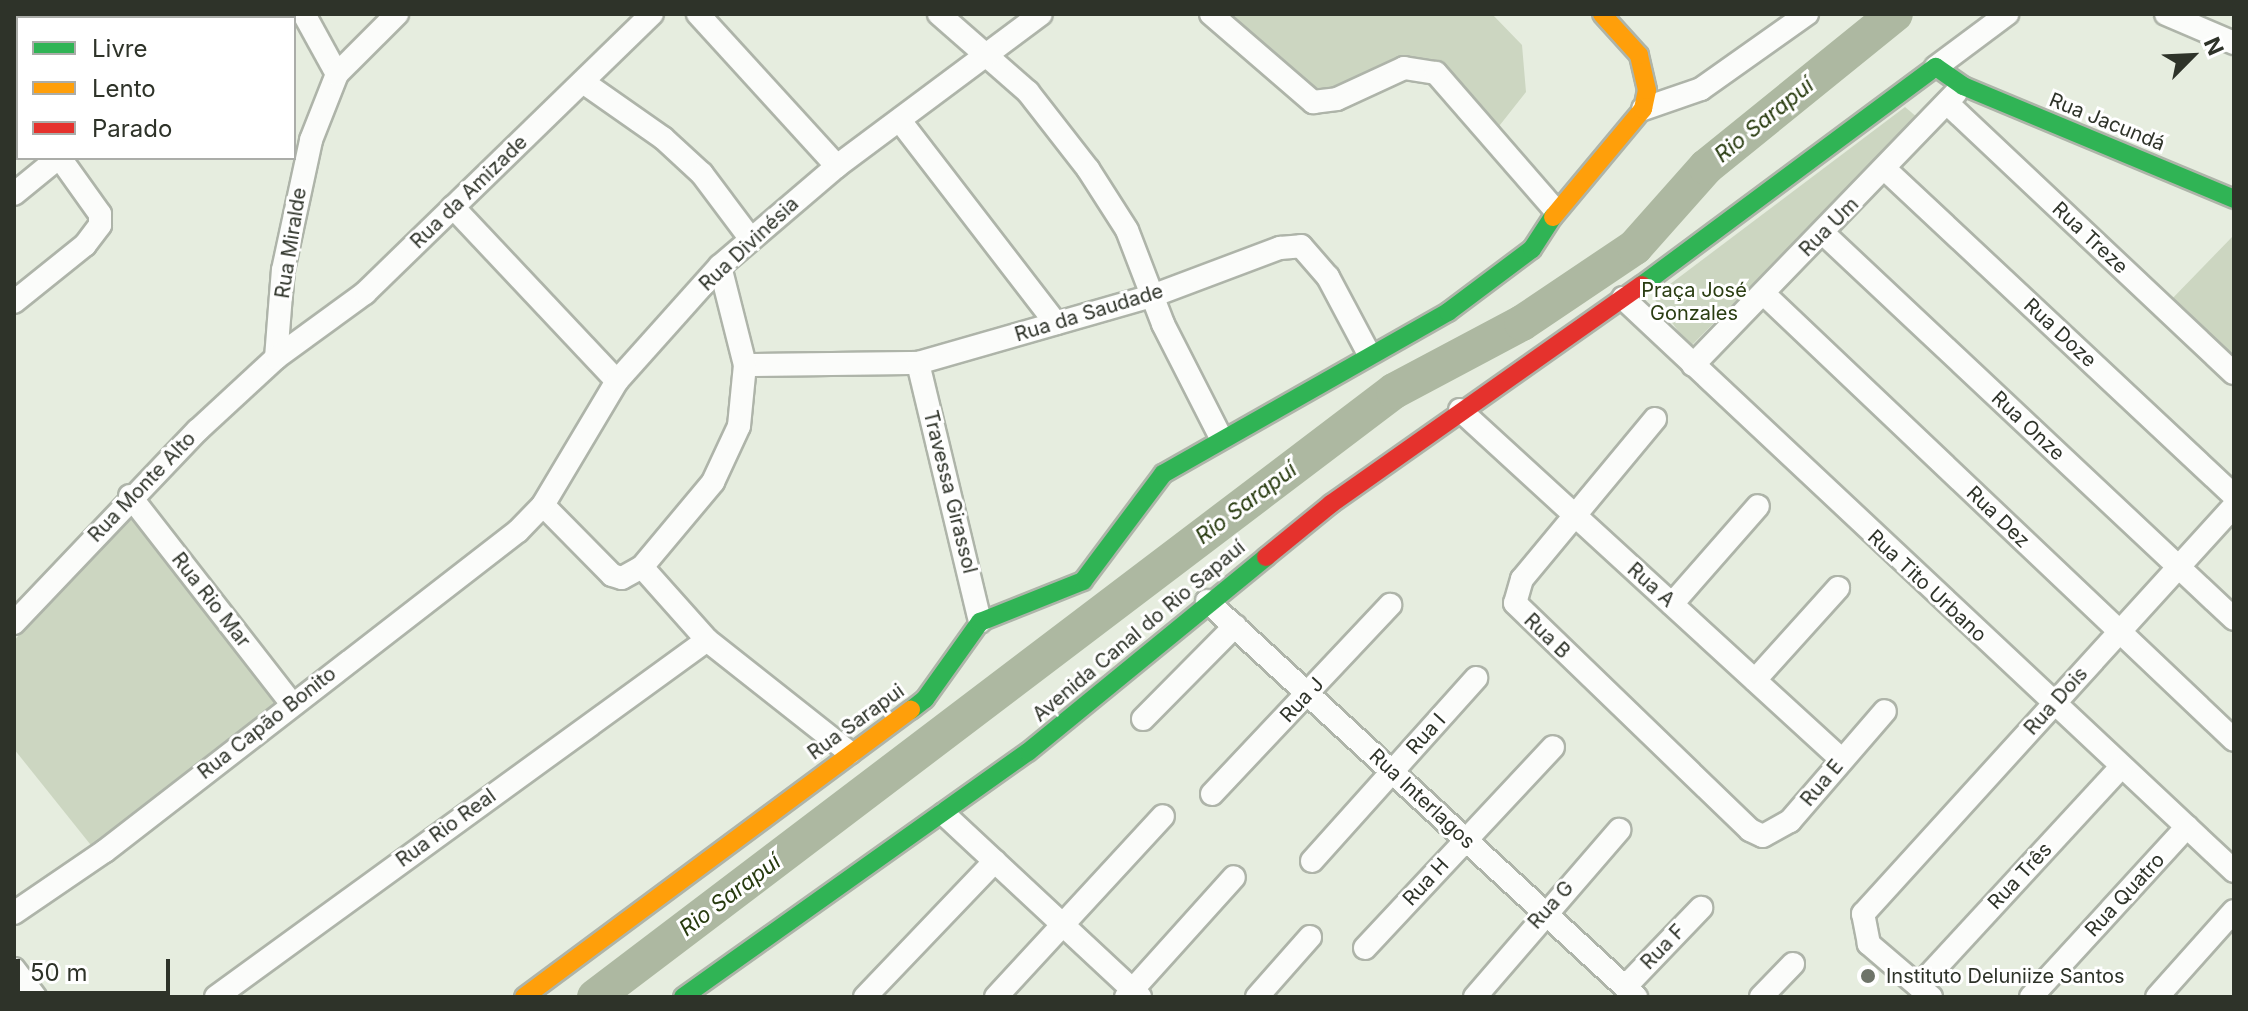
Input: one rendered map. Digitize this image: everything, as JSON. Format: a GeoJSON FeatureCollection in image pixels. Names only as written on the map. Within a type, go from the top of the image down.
{"type":"FeatureCollection","features":[{"type":"Feature","properties":{"kind":"street"},"geometry":{"type":"LineString","coordinates":[[304,14],[337,74]]}},
{"type":"Feature","properties":{"kind":"street","name":"Rua Miralde"},"geometry":{"type":"LineString","coordinates":[[276,358],[296,197],[311,140],[337,74],[397,14]]}},
{"type":"Feature","properties":{"kind":"street","name":"Rua da Amizade"},"geometry":{"type":"LineString","coordinates":[[276,358],[365,293],[652,14]]}},
{"type":"Feature","properties":{"kind":"street"},"geometry":{"type":"LineString","coordinates":[[698,14],[837,166]]}},
{"type":"Feature","properties":{"kind":"street"},"geometry":{"type":"LineString","coordinates":[[939,14],[989,54],[1028,92],[1088,169],[1127,230],[1152,296],[1221,438]]}},
{"type":"Feature","properties":{"kind":"street","name":"Rua Divinésia"},"geometry":{"type":"LineString","coordinates":[[518,531],[543,505],[617,381],[720,266],[837,166],[901,122],[1041,14]]}},
{"type":"Feature","properties":{"kind":"street"},"geometry":{"type":"LineString","coordinates":[[1211,14],[1313,102],[1337,99],[1404,68],[1436,73],[1555,210]]}},
{"type":"Feature","properties":{"kind":"street"},"geometry":{"type":"LineString","coordinates":[[980,622],[1083,581],[1163,474],[1493,283],[1546,234],[1555,210],[1606,159],[1643,109],[1647,90],[1639,55],[1602,14]]}},
{"type":"Feature","properties":{"kind":"street"},"geometry":{"type":"LineString","coordinates":[[1643,109],[1701,89],[1807,14]]}},
{"type":"Feature","properties":{"kind":"street"},"geometry":{"type":"LineString","coordinates":[[1936,67],[2007,14]]}},
{"type":"Feature","properties":{"kind":"street"},"geometry":{"type":"LineString","coordinates":[[2166,14],[2234,43]]}},
{"type":"Feature","properties":{"kind":"street","name":"Rua Jacundá"},"geometry":{"type":"LineString","coordinates":[[1936,67],[1955,94],[2234,199]]}},
{"type":"Feature","properties":{"kind":"street","name":"Avenida Canal do Rio Sapauí"},"geometry":{"type":"LineString","coordinates":[[683,997],[944,814],[1070,719],[1207,601],[1460,410],[1623,298],[1936,67]]}},
{"type":"Feature","properties":{"kind":"street"},"geometry":{"type":"LineString","coordinates":[[583,82],[683,156],[727,203],[750,238]]}},
{"type":"Feature","properties":{"kind":"street","name":"Rua Um"},"geometry":{"type":"LineString","coordinates":[[1693,365],[1886,170],[1955,94]]}},
{"type":"Feature","properties":{"kind":"street","name":"Rua Treze"},"geometry":{"type":"LineString","coordinates":[[1955,94],[2234,373]]}},
{"type":"Feature","properties":{"kind":"street"},"geometry":{"type":"LineString","coordinates":[[901,122],[1056,323]]}},
{"type":"Feature","properties":{"kind":"street"},"geometry":{"type":"LineString","coordinates":[[14,194],[56,160]]}},
{"type":"Feature","properties":{"kind":"street"},"geometry":{"type":"LineString","coordinates":[[14,302],[85,245],[100,225],[100,214],[60,160]]}},
{"type":"Feature","properties":{"kind":"street","name":"Rua Doze"},"geometry":{"type":"LineString","coordinates":[[1886,170],[2234,496]]}},
{"type":"Feature","properties":{"kind":"street"},"geometry":{"type":"LineString","coordinates":[[453,207],[617,381]]}},
{"type":"Feature","properties":{"kind":"street","name":"Rua Onze"},"geometry":{"type":"LineString","coordinates":[[1823,233],[2234,619]]}},
{"type":"Feature","properties":{"kind":"street","name":"Rua da Saudade"},"geometry":{"type":"LineString","coordinates":[[745,365],[918,363],[1152,296],[1280,248],[1301,246],[1328,277],[1369,354]]}},
{"type":"Feature","properties":{"kind":"street"},"geometry":{"type":"LineString","coordinates":[[543,505],[612,575],[622,578],[642,567],[729,456],[739,426],[745,365],[720,266]]}},
{"type":"Feature","properties":{"kind":"street","name":"Rua Dez"},"geometry":{"type":"LineString","coordinates":[[1763,293],[2234,740]]}},
{"type":"Feature","properties":{"kind":"street","name":"Rua Tito Urbano"},"geometry":{"type":"LineString","coordinates":[[1623,298],[2234,871]]}},
{"type":"Feature","properties":{"kind":"street","name":"Rua Monte Alto"},"geometry":{"type":"LineString","coordinates":[[14,623],[130,496],[276,358]]}},
{"type":"Feature","properties":{"kind":"street","name":"Travessa Girassol"},"geometry":{"type":"LineString","coordinates":[[918,363],[980,622]]}},
{"type":"Feature","properties":{"kind":"street","name":"Rua A"},"geometry":{"type":"LineString","coordinates":[[1460,410],[1842,760]]}},
{"type":"Feature","properties":{"kind":"street","name":"Rua B"},"geometry":{"type":"LineString","coordinates":[[1655,419],[1522,579],[1515,603],[1750,830]]}},
{"type":"Feature","properties":{"kind":"street","name":"Rua Rio Mar"},"geometry":{"type":"LineString","coordinates":[[130,496],[291,703]]}},
{"type":"Feature","properties":{"kind":"street"},"geometry":{"type":"LineString","coordinates":[[1672,604],[1758,506]]}},
{"type":"Feature","properties":{"kind":"street","name":"Rua Dois"},"geometry":{"type":"LineString","coordinates":[[1925,992],[1869,944],[1863,933],[1863,914],[2234,506]]}},
{"type":"Feature","properties":{"kind":"street","name":"Rua Capão Bonito"},"geometry":{"type":"LineString","coordinates":[[14,913],[105,851],[291,703],[518,531]]}},
{"type":"Feature","properties":{"kind":"street"},"geometry":{"type":"LineString","coordinates":[[642,567],[707,640],[850,753]]}},
{"type":"Feature","properties":{"kind":"street"},"geometry":{"type":"LineString","coordinates":[[1755,680],[1838,588]]}},
{"type":"Feature","properties":{"kind":"street","name":"Rua Interlagos"},"geometry":{"type":"LineString","coordinates":[[1207,601],[1630,992]]}},
{"type":"Feature","properties":{"kind":"street","name":"Rua J"},"geometry":{"type":"LineString","coordinates":[[1212,794],[1390,605]]}},
{"type":"Feature","properties":{"kind":"street","name":"Rua Sarapui"},"geometry":{"type":"LineString","coordinates":[[524,997],[925,699],[980,622]]}},
{"type":"Feature","properties":{"kind":"street"},"geometry":{"type":"LineString","coordinates":[[1143,719],[1235,626]]}},
{"type":"Feature","properties":{"kind":"street","name":"Rua Rio Real"},"geometry":{"type":"LineString","coordinates":[[216,997],[676,659],[707,640]]}},
{"type":"Feature","properties":{"kind":"street","name":"Rua I"},"geometry":{"type":"LineString","coordinates":[[1312,861],[1476,678]]}},
{"type":"Feature","properties":{"kind":"street","name":"Rua E"},"geometry":{"type":"LineString","coordinates":[[1750,830],[1770,835],[1790,821],[1885,711]]}},
{"type":"Feature","properties":{"kind":"street","name":"Rua H"},"geometry":{"type":"LineString","coordinates":[[1365,948],[1553,747]]}},
{"type":"Feature","properties":{"kind":"street","name":"Rua Três"},"geometry":{"type":"LineString","coordinates":[[1925,992],[2121,767]]}},
{"type":"Feature","properties":{"kind":"street"},"geometry":{"type":"LineString","coordinates":[[944,814],[1133,995],[1234,877]]}},
{"type":"Feature","properties":{"kind":"street"},"geometry":{"type":"LineString","coordinates":[[996,997],[1163,816]]}},
{"type":"Feature","properties":{"kind":"street","name":"Rua Quatro"},"geometry":{"type":"LineString","coordinates":[[2031,997],[2187,827]]}},
{"type":"Feature","properties":{"kind":"street","name":"Rua G"},"geometry":{"type":"LineString","coordinates":[[1480,990],[1544,912],[1619,830]]}},
{"type":"Feature","properties":{"kind":"street"},"geometry":{"type":"LineString","coordinates":[[865,997],[995,861]]}},
{"type":"Feature","properties":{"kind":"street","name":"Rua F"},"geometry":{"type":"LineString","coordinates":[[1630,992],[1701,908]]}},
{"type":"Feature","properties":{"kind":"street"},"geometry":{"type":"LineString","coordinates":[[2157,997],[2234,911]]}},
{"type":"Feature","properties":{"kind":"street"},"geometry":{"type":"LineString","coordinates":[[1257,997],[1310,937]]}},
{"type":"Feature","properties":{"kind":"street"},"geometry":{"type":"LineString","coordinates":[[1761,997],[1793,964]]}},
{"type":"Feature","properties":{"kind":"street"},"geometry":{"type":"LineString","coordinates":[[14,969],[35,997]]}},
{"type":"Feature","properties":{"kind":"green space"},"geometry":{"type":"Polygon","coordinates":[[[1215,14],[1492,14],[1522,45],[1526,92],[1496,130],[1428,65],[1332,96],[1300,92],[1215,14]]]}},
{"type":"Feature","properties":{"kind":"green space","name":"Praça José Gonzales"},"geometry":{"type":"Polygon","coordinates":[[[1905,107],[1918,118],[1690,347],[1653,297],[1905,107]]]}},
{"type":"Feature","properties":{"kind":"green space"},"geometry":{"type":"Polygon","coordinates":[[[2234,235],[2234,367],[2168,303],[2234,235]]]}},
{"type":"Feature","properties":{"kind":"green space"},"geometry":{"type":"Polygon","coordinates":[[[130,502],[282,704],[94,849],[14,749],[14,641],[130,502]]]}},
{"type":"Feature","properties":{"kind":"waterway","name":"Rio Sarapuí"},"geometry":{"type":"LineString","coordinates":[[595,997],[1394,391],[1522,323],[1635,247],[1706,167],[1895,14]]}},
{"type":"Feature","properties":{"kind":"traffic: fast"},"geometry":{"type":"LineString","coordinates":[[1642,285],[1936,67],[1963,86],[2234,199]]}},
{"type":"Feature","properties":{"kind":"traffic: fast"},"geometry":{"type":"LineString","coordinates":[[911,710],[925,699],[980,622],[1083,581],[1163,474],[1448,312],[1532,249],[1553,217]]}},
{"type":"Feature","properties":{"kind":"traffic: fast"},"geometry":{"type":"LineString","coordinates":[[683,997],[1028,752],[1266,557]]}},
{"type":"Feature","properties":{"kind":"traffic: slow"},"geometry":{"type":"LineString","coordinates":[[1553,217],[1643,109],[1647,90],[1639,55],[1602,14]]}},
{"type":"Feature","properties":{"kind":"traffic: slow"},"geometry":{"type":"LineString","coordinates":[[524,997],[911,710]]}},
{"type":"Feature","properties":{"kind":"traffic: jam"},"geometry":{"type":"LineString","coordinates":[[1266,557],[1331,504],[1642,285]]}},
{"type":"Feature","properties":{"kind":"place","name":"Instituto Deluniize Santos"},"geometry":{"type":"Point","coordinates":[1868,976]}}]}
